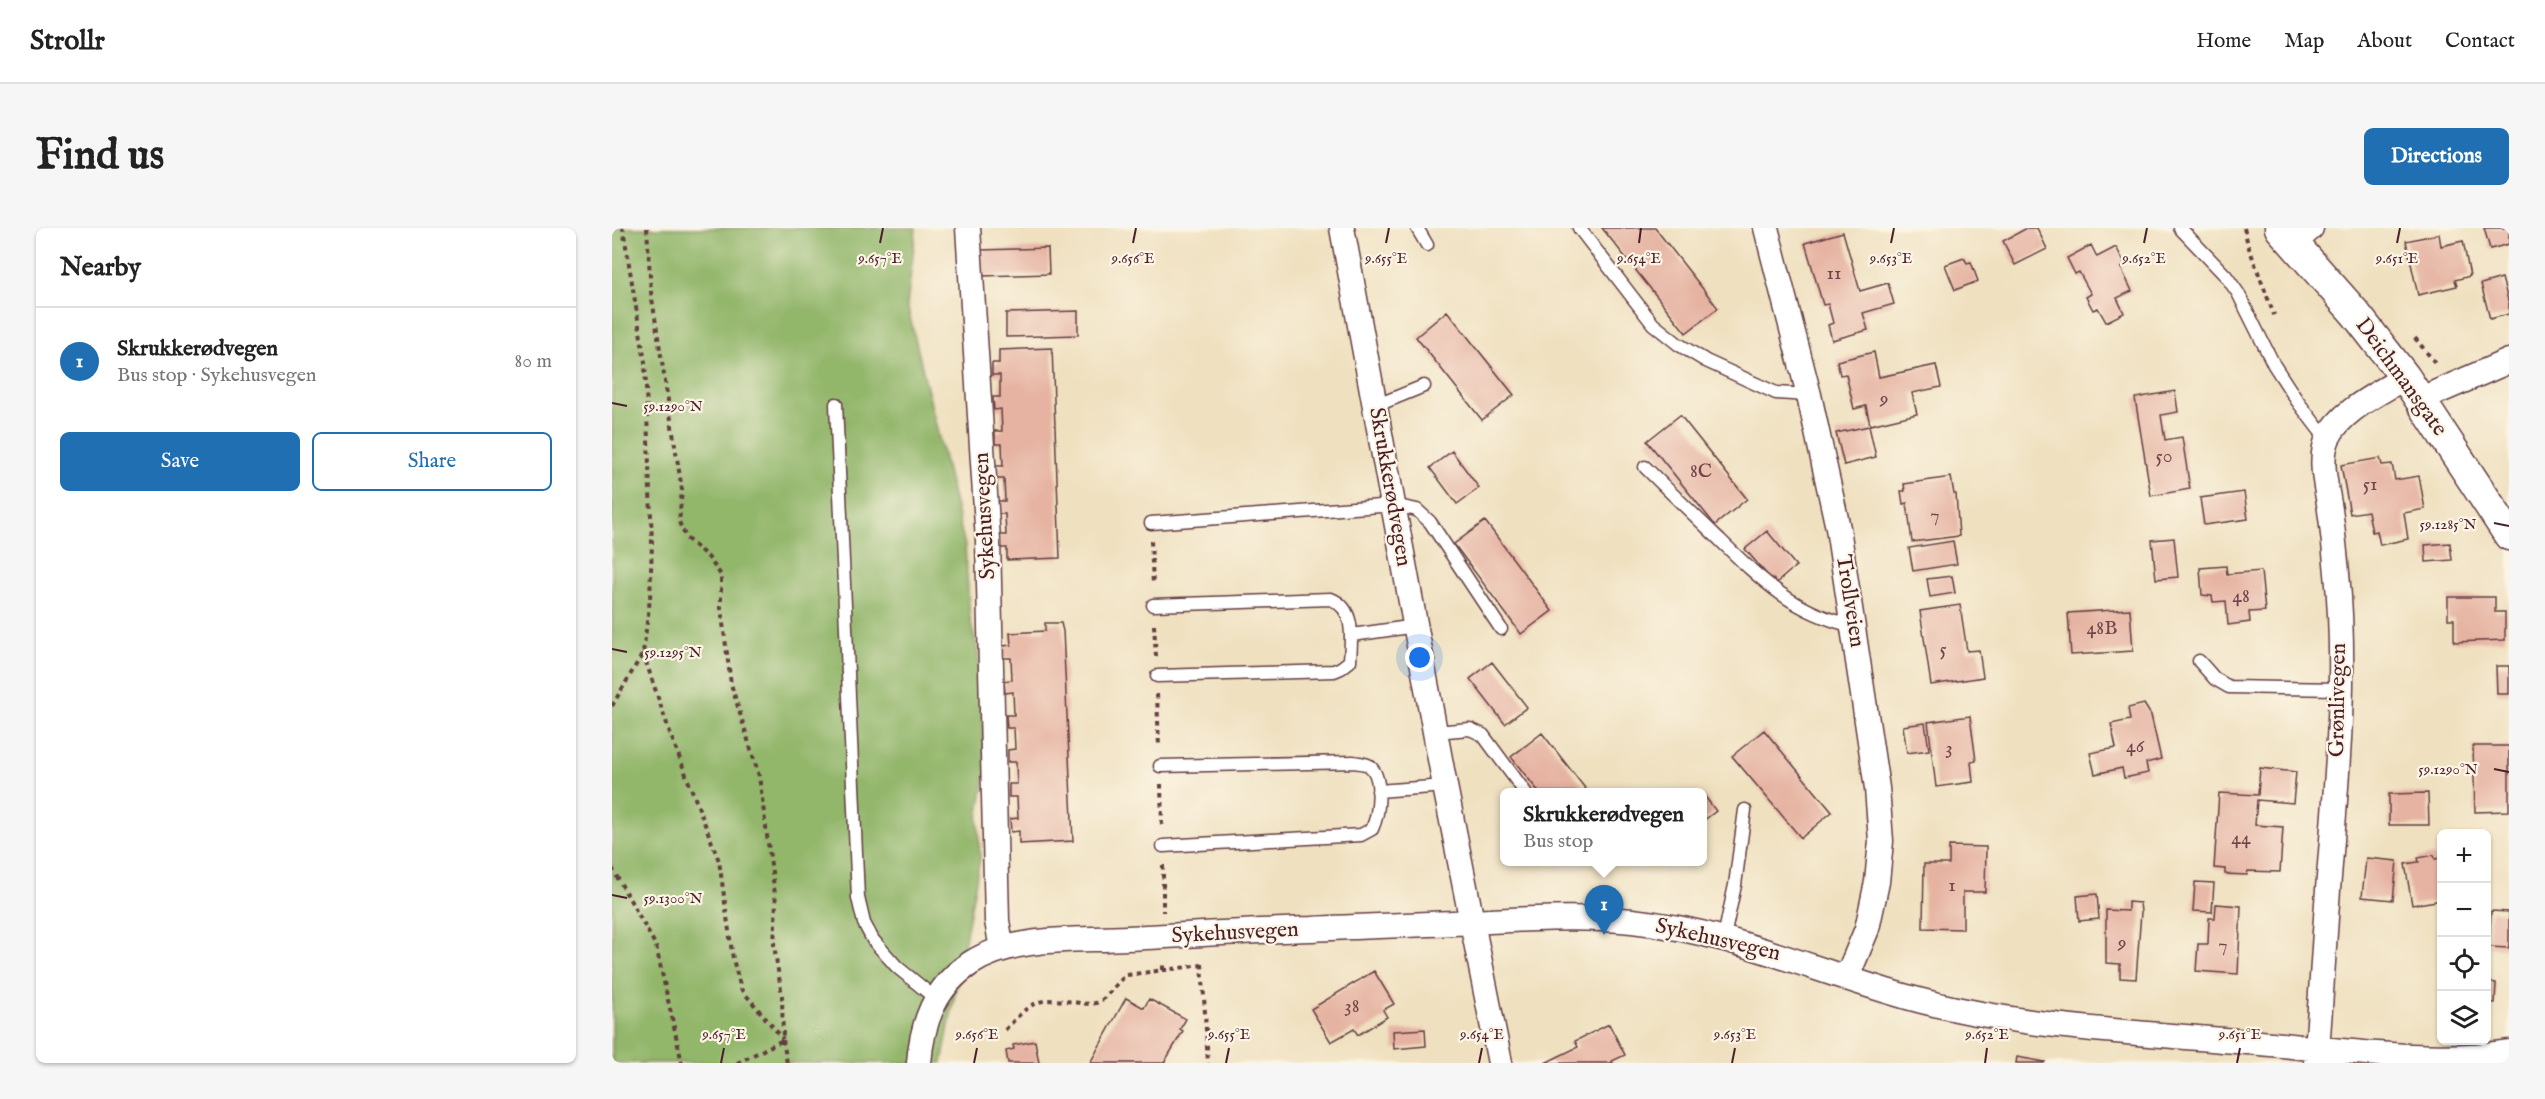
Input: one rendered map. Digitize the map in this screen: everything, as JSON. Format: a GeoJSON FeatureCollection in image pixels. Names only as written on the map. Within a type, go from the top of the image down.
{"type":"FeatureCollection","features":[{"type":"Feature","properties":{"kind":"street","name":"Sykehusvegen"},"geometry":{"type":"LineString","coordinates":[[968,228],[988,541],[997,921],[1002,949]]}},
{"type":"Feature","properties":{"kind":"street","name":"Skrukkerødvegen"},"geometry":{"type":"LineString","coordinates":[[1342,228],[1445,786],[1500,1063]]}},
{"type":"Feature","properties":{"kind":"street","name":"Trollveien"},"geometry":{"type":"LineString","coordinates":[[1766,228],[1809,395],[1838,528],[1877,788],[1881,841],[1877,882],[1867,929],[1847,977]]}},
{"type":"Feature","properties":{"kind":"street","name":"Deichmansgate"},"geometry":{"type":"LineString","coordinates":[[2295,233],[2413,388],[2509,535]]}},
{"type":"Feature","properties":{"kind":"street"},"geometry":{"type":"LineString","coordinates":[[2327,440],[2335,427],[2351,412],[2413,388],[2509,361]]}},
{"type":"Feature","properties":{"kind":"street","name":"Grønlivegen"},"geometry":{"type":"LineString","coordinates":[[2317,1056],[2336,791],[2340,689],[2340,604],[2325,482],[2324,454],[2327,440]]}},
{"type":"Feature","properties":{"kind":"street","name":"Sykehusvegen"},"geometry":{"type":"LineString","coordinates":[[935,998],[952,978],[973,962],[1002,949],[1040,943],[1526,918],[1612,920],[1675,927],[1724,937],[1908,997],[2003,1017],[2317,1056],[2450,1056],[2509,1052]]}},
{"type":"Feature","properties":{"kind":"street"},"geometry":{"type":"LineString","coordinates":[[919,1063],[924,1027],[935,998]]}},
{"type":"Feature","properties":{"kind":"lane"},"geometry":{"type":"LineString","coordinates":[[1417,228],[1427,245]]}},
{"type":"Feature","properties":{"kind":"lane"},"geometry":{"type":"LineString","coordinates":[[1579,228],[1653,324],[1678,344],[1706,361],[1776,393],[1809,395]]}},
{"type":"Feature","properties":{"kind":"lane"},"geometry":{"type":"LineString","coordinates":[[2180,228],[2226,276],[2238,293],[2274,364],[2298,402],[2327,440]]}},
{"type":"Feature","properties":{"kind":"lane"},"geometry":{"type":"LineString","coordinates":[[1376,406],[1424,386]]}},
{"type":"Feature","properties":{"kind":"lane"},"geometry":{"type":"LineString","coordinates":[[837,404],[858,898],[864,923],[873,940],[897,967],[935,998]]}},
{"type":"Feature","properties":{"kind":"lane"},"geometry":{"type":"LineString","coordinates":[[1645,467],[1760,580],[1792,604],[1832,622],[1854,626]]}},
{"type":"Feature","properties":{"kind":"lane"},"geometry":{"type":"LineString","coordinates":[[1151,523],[1394,505],[1417,510],[1430,522],[1501,629]]}},
{"type":"Feature","properties":{"kind":"lane"},"geometry":{"type":"LineString","coordinates":[[1153,605],[1331,600],[1346,609],[1352,635],[1350,661],[1334,671],[1157,676]]}},
{"type":"Feature","properties":{"kind":"lane"},"geometry":{"type":"LineString","coordinates":[[1352,635],[1416,626]]}},
{"type":"Feature","properties":{"kind":"lane"},"geometry":{"type":"LineString","coordinates":[[2199,661],[2229,687],[2340,689]]}},
{"type":"Feature","properties":{"kind":"lane"},"geometry":{"type":"LineString","coordinates":[[1435,732],[1470,729],[1483,735],[1522,788]]}},
{"type":"Feature","properties":{"kind":"lane"},"geometry":{"type":"LineString","coordinates":[[1160,766],[1353,762],[1368,765],[1376,775],[1379,807],[1377,820],[1372,829],[1361,835],[1163,846]]}},
{"type":"Feature","properties":{"kind":"lane"},"geometry":{"type":"LineString","coordinates":[[1378,792],[1445,786]]}},
{"type":"Feature","properties":{"kind":"lane"},"geometry":{"type":"LineString","coordinates":[[1724,937],[1735,885],[1745,810]]}},
{"type":"Feature","properties":{"kind":"path"},"geometry":{"type":"LineString","coordinates":[[612,706],[643,653],[650,599],[652,543],[645,362],[623,228]]}},
{"type":"Feature","properties":{"kind":"path"},"geometry":{"type":"LineString","coordinates":[[647,228],[651,292],[682,490],[679,522],[686,538],[708,557],[721,575],[721,608],[731,684],[759,776],[776,902],[774,945],[782,996],[783,1040],[787,1063]]}},
{"type":"Feature","properties":{"kind":"path"},"geometry":{"type":"LineString","coordinates":[[643,653],[670,733],[719,861],[733,959],[741,989],[783,1040]]}},
{"type":"Feature","properties":{"kind":"path"},"geometry":{"type":"LineString","coordinates":[[612,868],[656,946],[682,1063]]}},
{"type":"Feature","properties":{"kind":"path"},"geometry":{"type":"LineString","coordinates":[[1200,933],[1208,1063]]}},
{"type":"Feature","properties":{"kind":"path"},"geometry":{"type":"LineString","coordinates":[[1005,1030],[1024,1008],[1043,999],[1097,1003],[1127,975],[1202,965]]}},
{"type":"Feature","properties":{"kind":"path"},"geometry":{"type":"LineString","coordinates":[[737,1063],[783,1040]]}},
{"type":"Feature","properties":{"kind":"green space"},"geometry":{"type":"Polygon","coordinates":[[[612,228],[916,228],[907,305],[965,546],[970,619],[978,653],[986,770],[978,819],[980,859],[942,1063],[612,1063],[612,228]]]}},
{"type":"Feature","properties":{"kind":"building"},"geometry":{"type":"Polygon","coordinates":[[[1602,228],[1655,228],[1718,308],[1686,333],[1602,228]]]}},
{"type":"Feature","properties":{"kind":"building"},"geometry":{"type":"Polygon","coordinates":[[[2027,228],[2037,228],[2047,249],[2015,265],[2003,241],[2027,228]]]}},
{"type":"Feature","properties":{"kind":"building"},"geometry":{"type":"Polygon","coordinates":[[[2484,228],[2509,228],[2509,244],[2490,249],[2484,228]]]}},
{"type":"Feature","properties":{"kind":"building"},"geometry":{"type":"Polygon","coordinates":[[[1843,232],[1860,291],[1888,283],[1894,304],[1863,313],[1868,330],[1832,340],[1828,325],[1833,323],[1828,304],[1823,305],[1805,243],[1843,232]]]}},
{"type":"Feature","properties":{"kind":"building"},"geometry":{"type":"Polygon","coordinates":[[[2439,234],[2441,246],[2463,241],[2470,276],[2455,280],[2457,286],[2418,295],[2406,241],[2439,234]]]}},
{"type":"Feature","properties":{"kind":"building"},"geometry":{"type":"Polygon","coordinates":[[[2091,245],[2097,257],[2116,247],[2126,266],[2121,268],[2132,291],[2117,298],[2124,313],[2106,322],[2098,308],[2093,310],[2086,297],[2091,294],[2079,272],[2075,274],[2067,258],[2091,245]]]}},
{"type":"Feature","properties":{"kind":"building"},"geometry":{"type":"Polygon","coordinates":[[[1048,248],[1049,274],[981,276],[980,250],[1048,248]]]}},
{"type":"Feature","properties":{"kind":"building"},"geometry":{"type":"Polygon","coordinates":[[[1964,258],[1967,263],[1971,262],[1978,281],[1955,290],[1945,265],[1964,258]]]}},
{"type":"Feature","properties":{"kind":"building"},"geometry":{"type":"Polygon","coordinates":[[[2502,278],[2509,304],[2509,314],[2490,319],[2481,284],[2502,278]]]}},
{"type":"Feature","properties":{"kind":"building"},"geometry":{"type":"Polygon","coordinates":[[[1078,311],[1078,335],[1006,337],[1006,313],[1078,311]]]}},
{"type":"Feature","properties":{"kind":"building"},"geometry":{"type":"Polygon","coordinates":[[[1447,311],[1514,395],[1482,420],[1416,337],[1447,311]]]}},
{"type":"Feature","properties":{"kind":"building"},"geometry":{"type":"Polygon","coordinates":[[[1052,348],[1060,558],[1007,560],[1007,548],[999,548],[999,535],[1006,535],[1005,514],[998,514],[997,501],[1005,501],[1004,479],[996,479],[996,466],[1003,466],[1002,444],[995,444],[995,431],[1002,431],[1001,409],[994,410],[993,397],[1000,397],[1000,375],[992,375],[992,363],[999,363],[999,350],[1052,348]]]}},
{"type":"Feature","properties":{"kind":"building"},"geometry":{"type":"Polygon","coordinates":[[[1874,352],[1879,377],[1936,365],[1941,387],[1912,393],[1917,414],[1870,425],[1866,406],[1854,409],[1846,374],[1840,375],[1837,361],[1874,352]]]}},
{"type":"Feature","properties":{"kind":"building"},"geometry":{"type":"Polygon","coordinates":[[[2175,391],[2178,412],[2161,415],[2165,440],[2182,437],[2190,489],[2151,496],[2135,398],[2175,391]]]}},
{"type":"Feature","properties":{"kind":"building"},"geometry":{"type":"Polygon","coordinates":[[[1680,415],[1747,499],[1715,525],[1647,441],[1680,415]]]}},
{"type":"Feature","properties":{"kind":"building"},"geometry":{"type":"Polygon","coordinates":[[[1869,426],[1876,457],[1844,465],[1836,433],[1869,426]]]}},
{"type":"Feature","properties":{"kind":"building"},"geometry":{"type":"Polygon","coordinates":[[[1452,451],[1479,488],[1457,504],[1430,468],[1452,451]]]}},
{"type":"Feature","properties":{"kind":"building"},"geometry":{"type":"Polygon","coordinates":[[[2380,458],[2382,465],[2392,464],[2395,480],[2419,476],[2425,509],[2404,513],[2408,539],[2380,545],[2377,531],[2372,532],[2368,511],[2350,514],[2341,465],[2380,458]]]}},
{"type":"Feature","properties":{"kind":"building"},"geometry":{"type":"Polygon","coordinates":[[[1951,477],[1954,494],[1956,494],[1959,536],[1912,542],[1907,503],[1903,504],[1901,491],[1905,491],[1904,484],[1951,477]]]}},
{"type":"Feature","properties":{"kind":"building"},"geometry":{"type":"Polygon","coordinates":[[[2244,492],[2248,519],[2204,525],[2200,498],[2244,492]]]}},
{"type":"Feature","properties":{"kind":"building"},"geometry":{"type":"Polygon","coordinates":[[[1485,521],[1552,611],[1521,634],[1454,544],[1485,521]]]}},
{"type":"Feature","properties":{"kind":"building"},"geometry":{"type":"Polygon","coordinates":[[[1767,531],[1796,566],[1775,584],[1745,549],[1767,531]]]}},
{"type":"Feature","properties":{"kind":"building"},"geometry":{"type":"Polygon","coordinates":[[[2174,538],[2178,577],[2156,579],[2152,540],[2174,538]]]}},
{"type":"Feature","properties":{"kind":"building"},"geometry":{"type":"Polygon","coordinates":[[[1953,541],[1957,564],[1913,571],[1909,548],[1953,541]]]}},
{"type":"Feature","properties":{"kind":"building"},"geometry":{"type":"Polygon","coordinates":[[[2450,543],[2452,560],[2426,562],[2425,545],[2450,543]]]}},
{"type":"Feature","properties":{"kind":"building"},"geometry":{"type":"Polygon","coordinates":[[[2226,566],[2227,574],[2261,571],[2265,611],[2249,612],[2250,622],[2228,625],[2226,601],[2213,602],[2212,596],[2202,595],[2200,568],[2226,566]]]}},
{"type":"Feature","properties":{"kind":"building"},"geometry":{"type":"Polygon","coordinates":[[[1952,576],[1955,593],[1930,597],[1927,579],[1952,576]]]}},
{"type":"Feature","properties":{"kind":"building"},"geometry":{"type":"Polygon","coordinates":[[[2448,597],[2495,597],[2495,612],[2505,612],[2505,640],[2454,642],[2454,619],[2448,619],[2448,597]]]}},
{"type":"Feature","properties":{"kind":"building"},"geometry":{"type":"Polygon","coordinates":[[[1960,605],[1967,651],[1979,650],[1983,677],[1931,685],[1920,611],[1960,605]]]}},
{"type":"Feature","properties":{"kind":"building"},"geometry":{"type":"Polygon","coordinates":[[[2130,609],[2133,651],[2071,655],[2068,613],[2130,609]]]}},
{"type":"Feature","properties":{"kind":"building"},"geometry":{"type":"Polygon","coordinates":[[[1045,623],[1061,623],[1063,631],[1073,841],[1019,844],[1019,831],[1011,832],[1010,819],[1018,818],[1017,797],[1009,797],[1009,784],[1017,784],[1016,762],[1008,762],[1008,750],[1015,749],[1014,728],[1007,728],[1006,715],[1014,715],[1013,692],[1005,693],[1004,681],[1012,680],[1011,658],[1003,658],[1003,646],[1011,645],[1010,633],[1045,631],[1045,623]]]}},
{"type":"Feature","properties":{"kind":"building"},"geometry":{"type":"Polygon","coordinates":[[[1492,662],[1527,707],[1505,724],[1470,679],[1492,662]]]}},
{"type":"Feature","properties":{"kind":"building"},"geometry":{"type":"Polygon","coordinates":[[[2496,666],[2509,666],[2509,694],[2497,694],[2496,666]]]}},
{"type":"Feature","properties":{"kind":"building"},"geometry":{"type":"Polygon","coordinates":[[[2144,704],[2151,715],[2161,759],[2146,763],[2148,773],[2124,778],[2122,768],[2095,774],[2090,753],[2116,748],[2111,724],[2130,720],[2128,708],[2144,704]]]}},
{"type":"Feature","properties":{"kind":"building"},"geometry":{"type":"Polygon","coordinates":[[[1970,716],[1976,761],[1971,762],[1973,782],[1936,787],[1928,722],[1970,716]]]}},
{"type":"Feature","properties":{"kind":"building"},"geometry":{"type":"Polygon","coordinates":[[[1925,723],[1929,750],[1907,753],[1903,726],[1925,723]]]}},
{"type":"Feature","properties":{"kind":"building"},"geometry":{"type":"Polygon","coordinates":[[[1764,730],[1832,812],[1801,838],[1732,756],[1764,730]]]}},
{"type":"Feature","properties":{"kind":"building"},"geometry":{"type":"Polygon","coordinates":[[[1542,733],[1585,788],[1536,788],[1511,757],[1542,733]]]}},
{"type":"Feature","properties":{"kind":"building"},"geometry":{"type":"Polygon","coordinates":[[[2473,746],[2509,746],[2509,811],[2475,812],[2473,746]]]}},
{"type":"Feature","properties":{"kind":"building"},"geometry":{"type":"Polygon","coordinates":[[[2260,768],[2296,772],[2293,803],[2257,800],[2255,825],[2283,827],[2280,872],[2248,871],[2247,875],[2225,874],[2225,869],[2214,868],[2219,793],[2258,795],[2260,768]]]}},
{"type":"Feature","properties":{"kind":"building"},"geometry":{"type":"Polygon","coordinates":[[[2428,793],[2429,825],[2389,825],[2389,794],[2428,793]]]}},
{"type":"Feature","properties":{"kind":"building"},"geometry":{"type":"Polygon","coordinates":[[[1707,799],[1716,811],[1707,818],[1707,799]]]}},
{"type":"Feature","properties":{"kind":"building"},"geometry":{"type":"Polygon","coordinates":[[[1949,846],[1986,847],[1985,892],[1963,892],[1963,929],[1923,928],[1924,864],[1949,864],[1949,846]]]}},
{"type":"Feature","properties":{"kind":"building"},"geometry":{"type":"Polygon","coordinates":[[[2434,855],[2437,859],[2437,901],[2412,905],[2405,864],[2419,862],[2418,858],[2434,855]]]}},
{"type":"Feature","properties":{"kind":"building"},"geometry":{"type":"Polygon","coordinates":[[[2366,858],[2397,861],[2393,900],[2362,897],[2366,858]]]}},
{"type":"Feature","properties":{"kind":"building"},"geometry":{"type":"Polygon","coordinates":[[[2195,882],[2214,883],[2212,912],[2193,911],[2195,882]]]}},
{"type":"Feature","properties":{"kind":"building"},"geometry":{"type":"Polygon","coordinates":[[[2097,894],[2099,919],[2079,921],[2077,896],[2097,894]]]}},
{"type":"Feature","properties":{"kind":"building"},"geometry":{"type":"Polygon","coordinates":[[[2128,902],[2140,903],[2141,912],[2136,979],[2120,978],[2120,964],[2106,963],[2106,910],[2128,911],[2128,902]]]}},
{"type":"Feature","properties":{"kind":"building"},"geometry":{"type":"Polygon","coordinates":[[[2216,904],[2241,906],[2238,974],[2196,971],[2198,944],[2208,944],[2209,918],[2215,918],[2216,904]]]}},
{"type":"Feature","properties":{"kind":"building"},"geometry":{"type":"Polygon","coordinates":[[[2491,911],[2509,912],[2509,948],[2491,947],[2491,911]]]}},
{"type":"Feature","properties":{"kind":"building"},"geometry":{"type":"Polygon","coordinates":[[[1374,971],[1394,1004],[1383,1010],[1387,1017],[1358,1035],[1354,1029],[1331,1042],[1311,1009],[1374,971]]]}},
{"type":"Feature","properties":{"kind":"building"},"geometry":{"type":"Polygon","coordinates":[[[2491,982],[2496,983],[2495,1003],[2491,1003],[2491,982]]]}},
{"type":"Feature","properties":{"kind":"building"},"geometry":{"type":"Polygon","coordinates":[[[1126,998],[1144,1008],[1149,999],[1186,1019],[1180,1029],[1183,1031],[1164,1063],[1090,1063],[1126,998]]]}},
{"type":"Feature","properties":{"kind":"building"},"geometry":{"type":"Polygon","coordinates":[[[1609,1024],[1625,1055],[1612,1061],[1613,1063],[1545,1063],[1578,1047],[1575,1041],[1609,1024]]]}},
{"type":"Feature","properties":{"kind":"building"},"geometry":{"type":"Polygon","coordinates":[[[1425,1029],[1426,1046],[1394,1049],[1393,1031],[1425,1029]]]}},
{"type":"Feature","properties":{"kind":"building"},"geometry":{"type":"Polygon","coordinates":[[[1035,1041],[1039,1063],[1008,1063],[1006,1051],[1014,1049],[1013,1045],[1035,1041]]]}},
{"type":"Feature","properties":{"kind":"building"},"geometry":{"type":"Polygon","coordinates":[[[2017,1057],[2045,1062],[2016,1063],[2017,1057]]]}},
{"type":"Feature","properties":{"kind":"place","name":"Skrukkerødvegen"},"geometry":{"type":"Point","coordinates":[1604,935]}}]}
